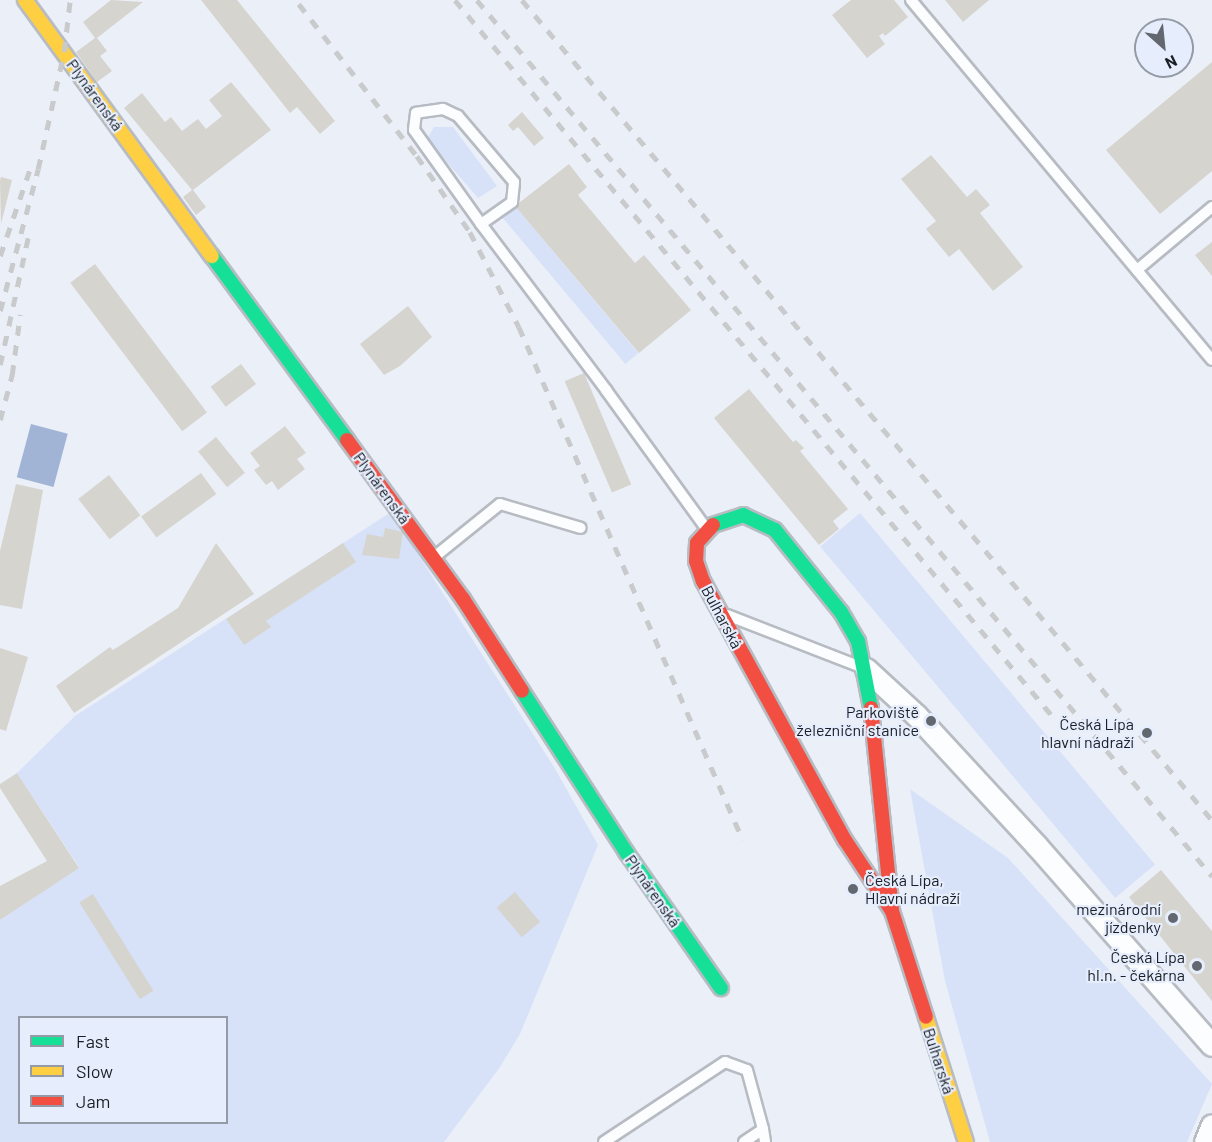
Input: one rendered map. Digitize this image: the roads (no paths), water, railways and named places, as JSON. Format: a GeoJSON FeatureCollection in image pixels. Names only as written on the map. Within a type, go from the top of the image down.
{"type":"FeatureCollection","features":[{"type":"Feature","properties":{"kind":"street","name":"Plynárenská"},"geometry":{"type":"LineString","coordinates":[[25,0],[433,558],[626,852],[721,988]]}},
{"type":"Feature","properties":{"kind":"street","name":"Bulharská"},"geometry":{"type":"LineString","coordinates":[[892,912],[845,840],[719,611],[696,561],[697,543],[706,529],[724,518],[743,515],[775,530],[841,612],[858,641],[866,669],[892,912],[966,1142]]}},
{"type":"Feature","properties":{"kind":"street"},"geometry":{"type":"LineString","coordinates":[[866,669],[917,716],[1036,845],[1212,1045]]}},
{"type":"Feature","properties":{"kind":"street"},"geometry":{"type":"LineString","coordinates":[[1205,1142],[1212,1125]]}},
{"type":"Feature","properties":{"kind":"lane"},"geometry":{"type":"LineString","coordinates":[[911,0],[1212,360]]}},
{"type":"Feature","properties":{"kind":"lane"},"geometry":{"type":"LineString","coordinates":[[481,224],[512,202],[514,182],[458,116],[443,108],[416,113],[414,130],[481,224],[706,529]]}},
{"type":"Feature","properties":{"kind":"lane"},"geometry":{"type":"LineString","coordinates":[[1137,270],[1212,207]]}},
{"type":"Feature","properties":{"kind":"lane"},"geometry":{"type":"LineString","coordinates":[[433,558],[500,504],[581,528]]}},
{"type":"Feature","properties":{"kind":"lane"},"geometry":{"type":"LineString","coordinates":[[719,611],[866,669]]}},
{"type":"Feature","properties":{"kind":"lane"},"geometry":{"type":"LineString","coordinates":[[604,1142],[725,1062],[747,1070],[765,1142]]}},
{"type":"Feature","properties":{"kind":"lane"},"geometry":{"type":"LineString","coordinates":[[744,1142],[763,1129]]}},
{"type":"Feature","properties":{"kind":"railway"},"geometry":{"type":"LineString","coordinates":[[0,311],[38,169],[64,52],[70,0]]}},
{"type":"Feature","properties":{"kind":"railway"},"geometry":{"type":"LineString","coordinates":[[455,0],[1055,719]]}},
{"type":"Feature","properties":{"kind":"railway"},"geometry":{"type":"LineString","coordinates":[[477,0],[1212,876]]}},
{"type":"Feature","properties":{"kind":"railway"},"geometry":{"type":"LineString","coordinates":[[522,0],[1212,820]]}},
{"type":"Feature","properties":{"kind":"railway"},"geometry":{"type":"LineString","coordinates":[[299,4],[417,156],[470,232],[519,327],[743,840]]}},
{"type":"Feature","properties":{"kind":"railway"},"geometry":{"type":"LineString","coordinates":[[0,256],[30,169]]}},
{"type":"Feature","properties":{"kind":"railway"},"geometry":{"type":"LineString","coordinates":[[0,365],[30,229]]}},
{"type":"Feature","properties":{"kind":"railway"},"geometry":{"type":"LineString","coordinates":[[0,420],[12,375],[20,315]]}},
{"type":"Feature","properties":{"kind":"place","name":"Parkoviště železniční stanice"},"geometry":{"type":"Point","coordinates":[931,721]}},
{"type":"Feature","properties":{"kind":"place","name":"Česká Lípa hlavní nádraží"},"geometry":{"type":"Point","coordinates":[1147,733]}},
{"type":"Feature","properties":{"kind":"place","name":"Česká Lípa, Hlavní nádraží"},"geometry":{"type":"Point","coordinates":[853,889]}},
{"type":"Feature","properties":{"kind":"place","name":"mezinárodní jízdenky"},"geometry":{"type":"Point","coordinates":[1173,918]}},
{"type":"Feature","properties":{"kind":"place","name":"Česká Lípa hl.n. - čekárna"},"geometry":{"type":"Point","coordinates":[1197,966]}}]}
